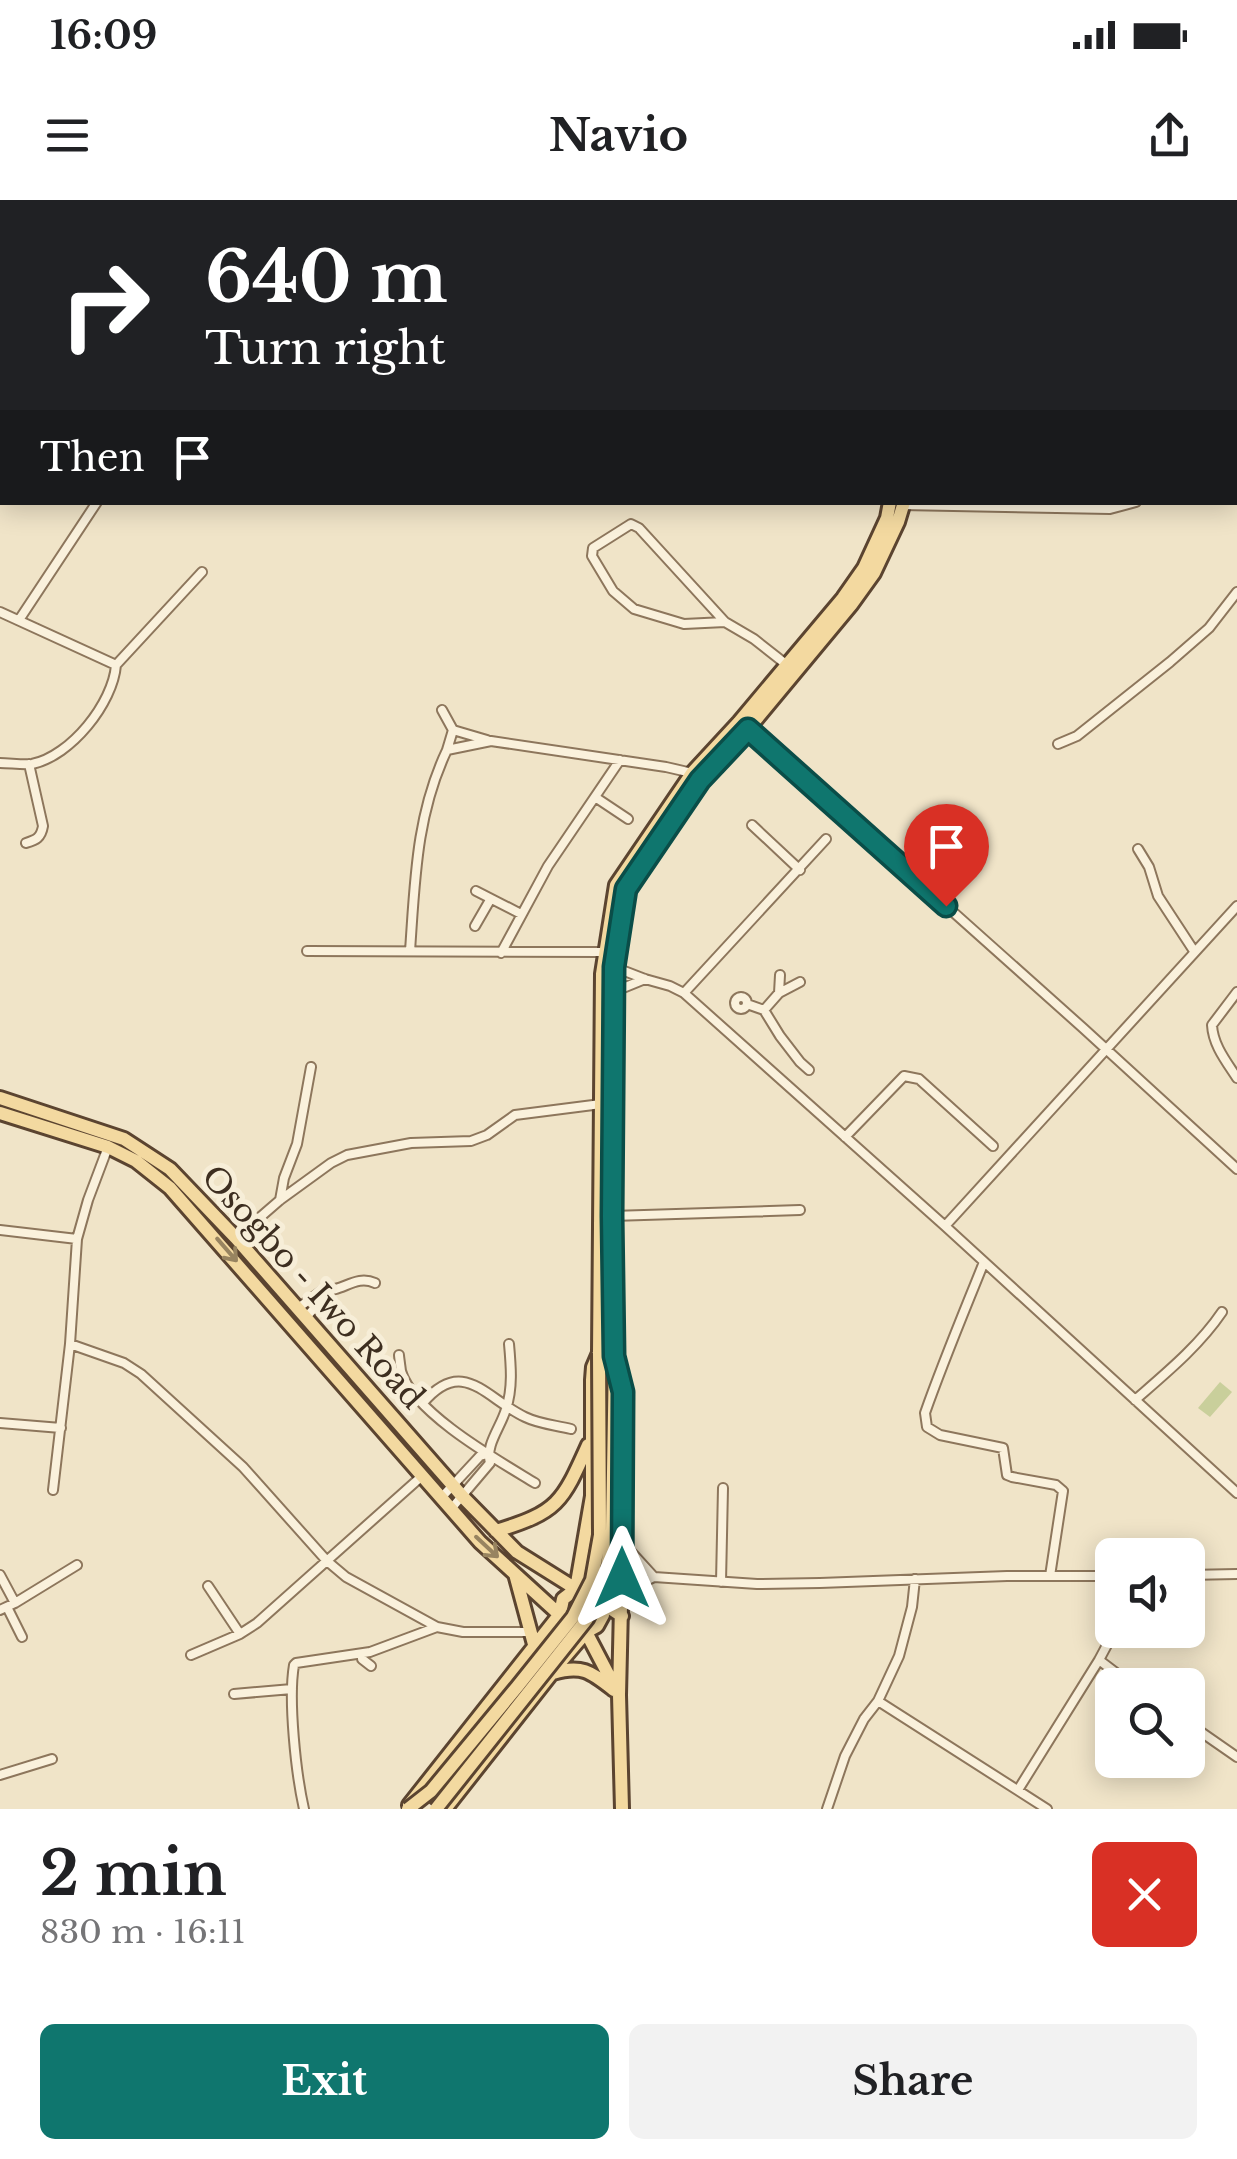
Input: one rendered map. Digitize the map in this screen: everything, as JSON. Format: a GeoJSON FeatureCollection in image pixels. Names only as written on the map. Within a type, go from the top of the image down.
{"type":"FeatureCollection","features":[{"type":"Feature","properties":{"kind":"main road"},"geometry":{"type":"LineString","coordinates":[[608,968],[604,952],[616,885],[692,773],[744,725],[786,665],[864,568],[895,505]]}},
{"type":"Feature","properties":{"kind":"main road"},"geometry":{"type":"LineString","coordinates":[[436,1809],[587,1619],[604,1582],[612,1530],[614,1356],[608,968],[626,889],[700,780],[874,574],[898,522],[896,505]]}},
{"type":"Feature","properties":{"kind":"main road"},"geometry":{"type":"LineString","coordinates":[[407,1809],[432,1792],[573,1616],[592,1580],[600,1535],[601,1104],[608,989]]}},
{"type":"Feature","properties":{"kind":"main road","name":"Osogbo - Iwo Road"},"geometry":{"type":"LineString","coordinates":[[0,1098],[124,1139],[170,1169],[236,1238],[463,1497],[517,1552],[576,1590]]}},
{"type":"Feature","properties":{"kind":"main road","name":"Osogbo - Iwo Road"},"geometry":{"type":"LineString","coordinates":[[0,1112],[108,1147],[136,1161],[170,1188],[480,1542],[560,1614]]}},
{"type":"Feature","properties":{"kind":"main road"},"geometry":{"type":"LineString","coordinates":[[576,1590],[592,1496],[593,1367],[599,1353]]}},
{"type":"Feature","properties":{"kind":"main road"},"geometry":{"type":"LineString","coordinates":[[614,1356],[623,1392],[622,1809]]}},
{"type":"Feature","properties":{"kind":"main road"},"geometry":{"type":"LineString","coordinates":[[496,1531],[534,1519],[558,1500],[569,1486],[591,1438]]}},
{"type":"Feature","properties":{"kind":"main road"},"geometry":{"type":"LineString","coordinates":[[602,1603],[622,1548]]}},
{"type":"Feature","properties":{"kind":"main road"},"geometry":{"type":"LineString","coordinates":[[514,1572],[535,1640]]}},
{"type":"Feature","properties":{"kind":"main road"},"geometry":{"type":"LineString","coordinates":[[407,1809],[535,1640],[560,1614],[563,1599],[576,1590],[588,1590],[602,1603],[601,1621],[586,1632],[569,1629],[560,1614]]}},
{"type":"Feature","properties":{"kind":"main road"},"geometry":{"type":"LineString","coordinates":[[602,1603],[622,1616]]}},
{"type":"Feature","properties":{"kind":"main road"},"geometry":{"type":"LineString","coordinates":[[445,1809],[586,1632]]}},
{"type":"Feature","properties":{"kind":"main road"},"geometry":{"type":"LineString","coordinates":[[586,1632],[620,1695]]}},
{"type":"Feature","properties":{"kind":"main road"},"geometry":{"type":"LineString","coordinates":[[535,1640],[553,1642],[564,1659]]}},
{"type":"Feature","properties":{"kind":"main road"},"geometry":{"type":"LineString","coordinates":[[553,1673],[581,1669],[620,1695]]}},
{"type":"Feature","properties":{"kind":"street"},"geometry":{"type":"LineString","coordinates":[[20,620],[95,505]]}},
{"type":"Feature","properties":{"kind":"street"},"geometry":{"type":"LineString","coordinates":[[939,505],[1110,509],[1125,505]]}},
{"type":"Feature","properties":{"kind":"street"},"geometry":{"type":"LineString","coordinates":[[725,622],[684,624],[634,609],[612,591],[592,556],[593,548],[632,524],[639,528],[725,622],[786,665]]}},
{"type":"Feature","properties":{"kind":"street"},"geometry":{"type":"LineString","coordinates":[[0,763],[29,764],[58,754],[71,744],[108,692],[116,665],[202,572]]}},
{"type":"Feature","properties":{"kind":"street"},"geometry":{"type":"LineString","coordinates":[[1058,744],[1078,736],[1170,662],[1209,628],[1237,592]]}},
{"type":"Feature","properties":{"kind":"street"},"geometry":{"type":"LineString","coordinates":[[0,612],[116,665]]}},
{"type":"Feature","properties":{"kind":"street"},"geometry":{"type":"LineString","coordinates":[[442,710],[453,730],[491,741],[692,773]]}},
{"type":"Feature","properties":{"kind":"street"},"geometry":{"type":"LineString","coordinates":[[744,725],[1237,1169]]}},
{"type":"Feature","properties":{"kind":"street"},"geometry":{"type":"LineString","coordinates":[[410,952],[414,882],[424,816],[432,781],[453,730]]}},
{"type":"Feature","properties":{"kind":"street"},"geometry":{"type":"LineString","coordinates":[[447,750],[491,741]]}},
{"type":"Feature","properties":{"kind":"street"},"geometry":{"type":"LineString","coordinates":[[502,953],[548,866],[620,760]]}},
{"type":"Feature","properties":{"kind":"street"},"geometry":{"type":"LineString","coordinates":[[26,844],[37,840],[43,826],[29,764]]}},
{"type":"Feature","properties":{"kind":"street"},"geometry":{"type":"LineString","coordinates":[[594,798],[628,819]]}},
{"type":"Feature","properties":{"kind":"street"},"geometry":{"type":"LineString","coordinates":[[752,825],[800,870]]}},
{"type":"Feature","properties":{"kind":"street"},"geometry":{"type":"LineString","coordinates":[[684,994],[826,840]]}},
{"type":"Feature","properties":{"kind":"street"},"geometry":{"type":"LineString","coordinates":[[1138,850],[1158,896],[1194,951]]}},
{"type":"Feature","properties":{"kind":"street"},"geometry":{"type":"LineString","coordinates":[[476,891],[521,914]]}},
{"type":"Feature","properties":{"kind":"street"},"geometry":{"type":"LineString","coordinates":[[475,926],[490,900]]}},
{"type":"Feature","properties":{"kind":"street"},"geometry":{"type":"LineString","coordinates":[[945,1226],[1237,906]]}},
{"type":"Feature","properties":{"kind":"street"},"geometry":{"type":"LineString","coordinates":[[307,951],[604,952]]}},
{"type":"Feature","properties":{"kind":"street"},"geometry":{"type":"LineString","coordinates":[[608,968],[670,986],[684,994],[1237,1492]]}},
{"type":"Feature","properties":{"kind":"street"},"geometry":{"type":"LineString","coordinates":[[779,993],[780,975]]}},
{"type":"Feature","properties":{"kind":"street"},"geometry":{"type":"LineString","coordinates":[[608,989],[645,980]]}},
{"type":"Feature","properties":{"kind":"street"},"geometry":{"type":"LineString","coordinates":[[764,1010],[779,993],[800,982]]}},
{"type":"Feature","properties":{"kind":"street"},"geometry":{"type":"LineString","coordinates":[[1237,992],[1212,1024],[1212,1035],[1237,1078]]}},
{"type":"Feature","properties":{"kind":"street"},"geometry":{"type":"LineString","coordinates":[[721,1026],[737,1007],[747,1004],[764,1010],[809,1070]]}},
{"type":"Feature","properties":{"kind":"street"},"geometry":{"type":"LineString","coordinates":[[280,1200],[302,1122],[311,1067]]}},
{"type":"Feature","properties":{"kind":"street"},"geometry":{"type":"LineString","coordinates":[[846,1136],[904,1076],[909,1076],[918,1079],[993,1146]]}},
{"type":"Feature","properties":{"kind":"street"},"geometry":{"type":"LineString","coordinates":[[236,1238],[280,1200],[347,1155],[411,1144],[470,1141],[515,1115],[601,1104]]}},
{"type":"Feature","properties":{"kind":"street"},"geometry":{"type":"LineString","coordinates":[[53,1490],[70,1344],[77,1239],[108,1147]]}},
{"type":"Feature","properties":{"kind":"street"},"geometry":{"type":"LineString","coordinates":[[612,1216],[800,1210]]}},
{"type":"Feature","properties":{"kind":"street"},"geometry":{"type":"LineString","coordinates":[[0,1230],[77,1239]]}},
{"type":"Feature","properties":{"kind":"street"},"geometry":{"type":"LineString","coordinates":[[984,1262],[946,1353],[925,1420],[927,1427],[940,1436],[1003,1448],[1007,1475],[1060,1487],[1063,1491],[1050,1576]]}},
{"type":"Feature","properties":{"kind":"street"},"geometry":{"type":"LineString","coordinates":[[302,1312],[355,1280],[374,1283]]}},
{"type":"Feature","properties":{"kind":"street"},"geometry":{"type":"LineString","coordinates":[[1136,1400],[1212,1327],[1222,1312]]}},
{"type":"Feature","properties":{"kind":"street"},"geometry":{"type":"LineString","coordinates":[[70,1344],[124,1363],[141,1374],[243,1467],[346,1577],[437,1627],[535,1640]]}},
{"type":"Feature","properties":{"kind":"street"},"geometry":{"type":"LineString","coordinates":[[451,1509],[490,1463],[488,1454],[507,1408],[511,1381],[509,1344]]}},
{"type":"Feature","properties":{"kind":"street"},"geometry":{"type":"LineString","coordinates":[[399,1356],[407,1385],[423,1402],[464,1440],[535,1483]]}},
{"type":"Feature","properties":{"kind":"street"},"geometry":{"type":"LineString","coordinates":[[423,1402],[433,1390],[462,1380],[480,1387],[528,1419],[571,1429]]}},
{"type":"Feature","properties":{"kind":"street"},"geometry":{"type":"LineString","coordinates":[[0,1424],[60,1428]]}},
{"type":"Feature","properties":{"kind":"street"},"geometry":{"type":"LineString","coordinates":[[441,1498],[480,1456],[488,1454]]}},
{"type":"Feature","properties":{"kind":"street"},"geometry":{"type":"LineString","coordinates":[[191,1654],[257,1623],[422,1476]]}},
{"type":"Feature","properties":{"kind":"street"},"geometry":{"type":"LineString","coordinates":[[721,1582],[723,1488]]}},
{"type":"Feature","properties":{"kind":"street"},"geometry":{"type":"LineString","coordinates":[[622,1548],[654,1577]]}},
{"type":"Feature","properties":{"kind":"street"},"geometry":{"type":"LineString","coordinates":[[7,1607],[77,1565]]}},
{"type":"Feature","properties":{"kind":"street"},"geometry":{"type":"LineString","coordinates":[[1205,1575],[1237,1574]]}},
{"type":"Feature","properties":{"kind":"street"},"geometry":{"type":"LineString","coordinates":[[0,1575],[7,1607],[22,1636]]}},
{"type":"Feature","properties":{"kind":"street"},"geometry":{"type":"LineString","coordinates":[[602,1603],[654,1577],[820,1584],[1095,1576]]}},
{"type":"Feature","properties":{"kind":"street"},"geometry":{"type":"LineString","coordinates":[[828,1809],[846,1756],[899,1656],[915,1579]]}},
{"type":"Feature","properties":{"kind":"street"},"geometry":{"type":"LineString","coordinates":[[208,1586],[240,1634]]}},
{"type":"Feature","properties":{"kind":"street"},"geometry":{"type":"LineString","coordinates":[[304,1809],[292,1668],[296,1663],[366,1653],[437,1627]]}},
{"type":"Feature","properties":{"kind":"street"},"geometry":{"type":"LineString","coordinates":[[1018,1790],[1105,1648]]}},
{"type":"Feature","properties":{"kind":"street"},"geometry":{"type":"LineString","coordinates":[[1099,1660],[1110,1668]]}},
{"type":"Feature","properties":{"kind":"street"},"geometry":{"type":"LineString","coordinates":[[234,1694],[292,1689]]}},
{"type":"Feature","properties":{"kind":"street"},"geometry":{"type":"LineString","coordinates":[[878,1701],[1046,1809]]}},
{"type":"Feature","properties":{"kind":"street"},"geometry":{"type":"LineString","coordinates":[[1205,1735],[1237,1757]]}},
{"type":"Feature","properties":{"kind":"street"},"geometry":{"type":"LineString","coordinates":[[0,1775],[52,1759]]}},
{"type":"Feature","properties":{"kind":"green space"},"geometry":{"type":"Polygon","coordinates":[[[1220,1382],[1232,1392],[1210,1417],[1198,1408],[1220,1382]]]}},
{"type":"Feature","properties":{"kind":"route"},"geometry":{"type":"LineString","coordinates":[[622,1578],[623,1392],[614,1356],[612,1104],[614,967],[626,889],[700,780],[748,729],[946,906]]}}]}
